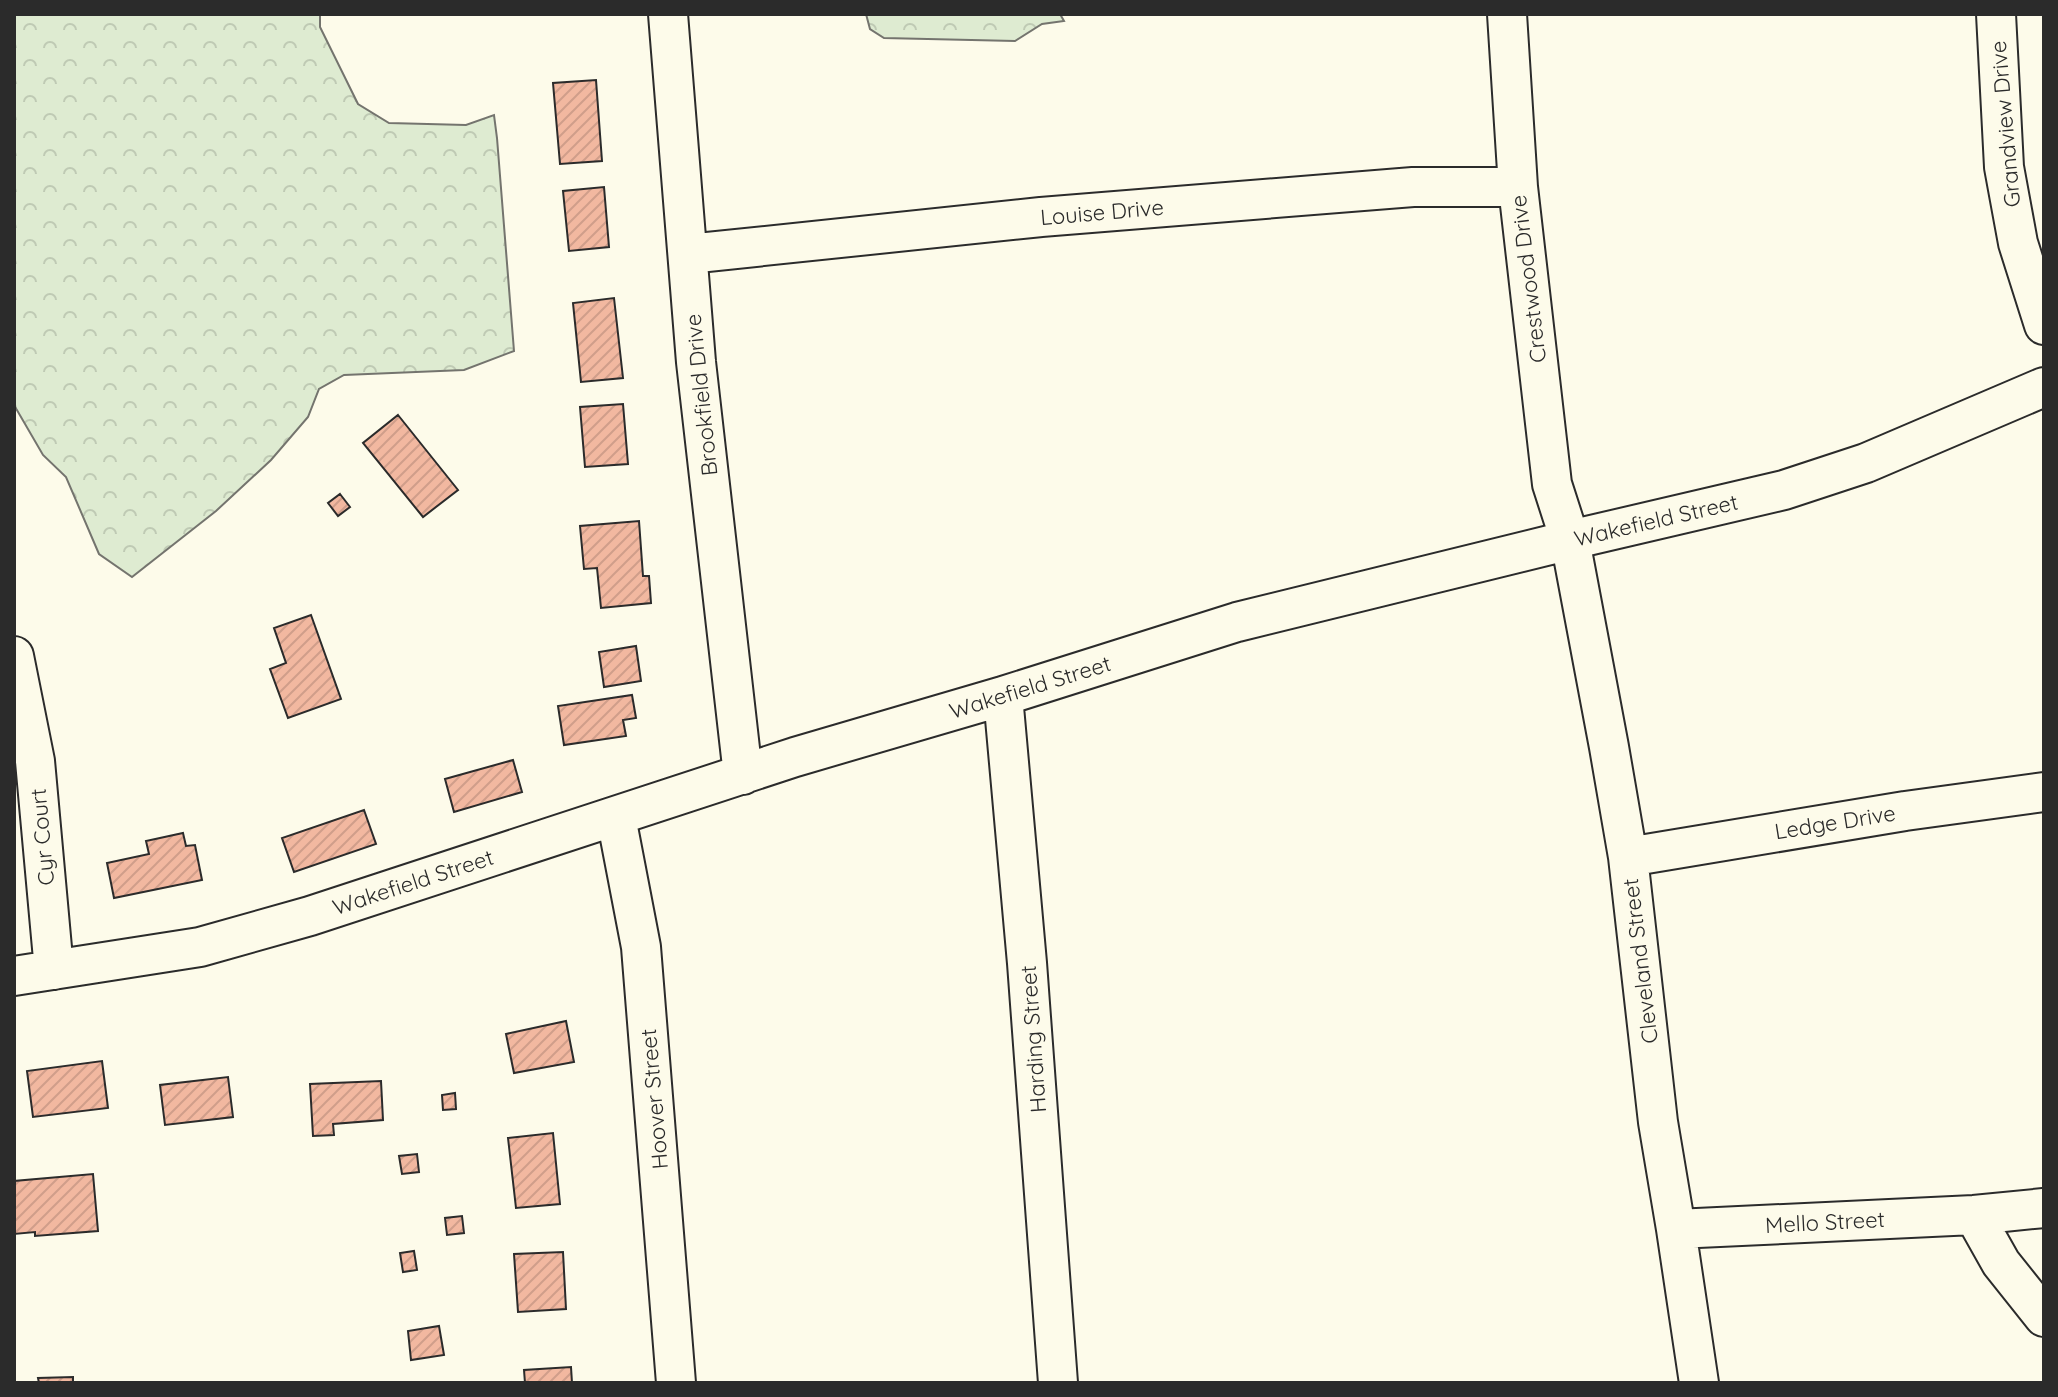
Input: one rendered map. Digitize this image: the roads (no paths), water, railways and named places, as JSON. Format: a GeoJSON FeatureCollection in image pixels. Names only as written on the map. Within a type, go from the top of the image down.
{"type":"FeatureCollection","features":[{"type":"Feature","properties":{"kind":"street","name":"Brookfield Drive"},"geometry":{"type":"LineString","coordinates":[[668,14],[696,362],[743,775]]}},
{"type":"Feature","properties":{"kind":"street","name":"Crestwood Drive"},"geometry":{"type":"LineString","coordinates":[[1507,14],[1518,187],[1552,484],[1570,540]]}},
{"type":"Feature","properties":{"kind":"street","name":"Grandview Drive"},"geometry":{"type":"LineString","coordinates":[[1996,14],[2004,167],[2018,243],[2044,325]]}},
{"type":"Feature","properties":{"kind":"street","name":"Louise Drive"},"geometry":{"type":"LineString","coordinates":[[688,254],[1056,215],[1413,187],[1518,187]]}},
{"type":"Feature","properties":{"kind":"street","name":"Wakefield Street"},"geometry":{"type":"LineString","coordinates":[[14,976],[200,947],[310,916],[795,757],[1003,696],[1237,622],[1797,485],[1866,463],[2044,387]]}},
{"type":"Feature","properties":{"kind":"street","name":"Cleveland Street"},"geometry":{"type":"LineString","coordinates":[[1570,540],[1628,857],[1658,1122],[1699,1383]]}},
{"type":"Feature","properties":{"kind":"street","name":"Cyr Court"},"geometry":{"type":"LineString","coordinates":[[14,656],[35,761],[54,970]]}},
{"type":"Feature","properties":{"kind":"street","name":"Harding Street"},"geometry":{"type":"LineString","coordinates":[[1003,696],[1027,963],[1058,1383]]}},
{"type":"Feature","properties":{"kind":"street","name":"Ledge Drive"},"geometry":{"type":"LineString","coordinates":[[1628,857],[1889,813],[2044,792]]}},
{"type":"Feature","properties":{"kind":"street","name":"Hoover Street"},"geometry":{"type":"LineString","coordinates":[[616,817],[641,947],[676,1383]]}},
{"type":"Feature","properties":{"kind":"street","name":"Mello Street"},"geometry":{"type":"LineString","coordinates":[[1676,1229],[1974,1215],[2044,1208]]}},
{"type":"Feature","properties":{"kind":"street"},"geometry":{"type":"LineString","coordinates":[[1974,1215],[2001,1263],[2044,1317]]}}]}
